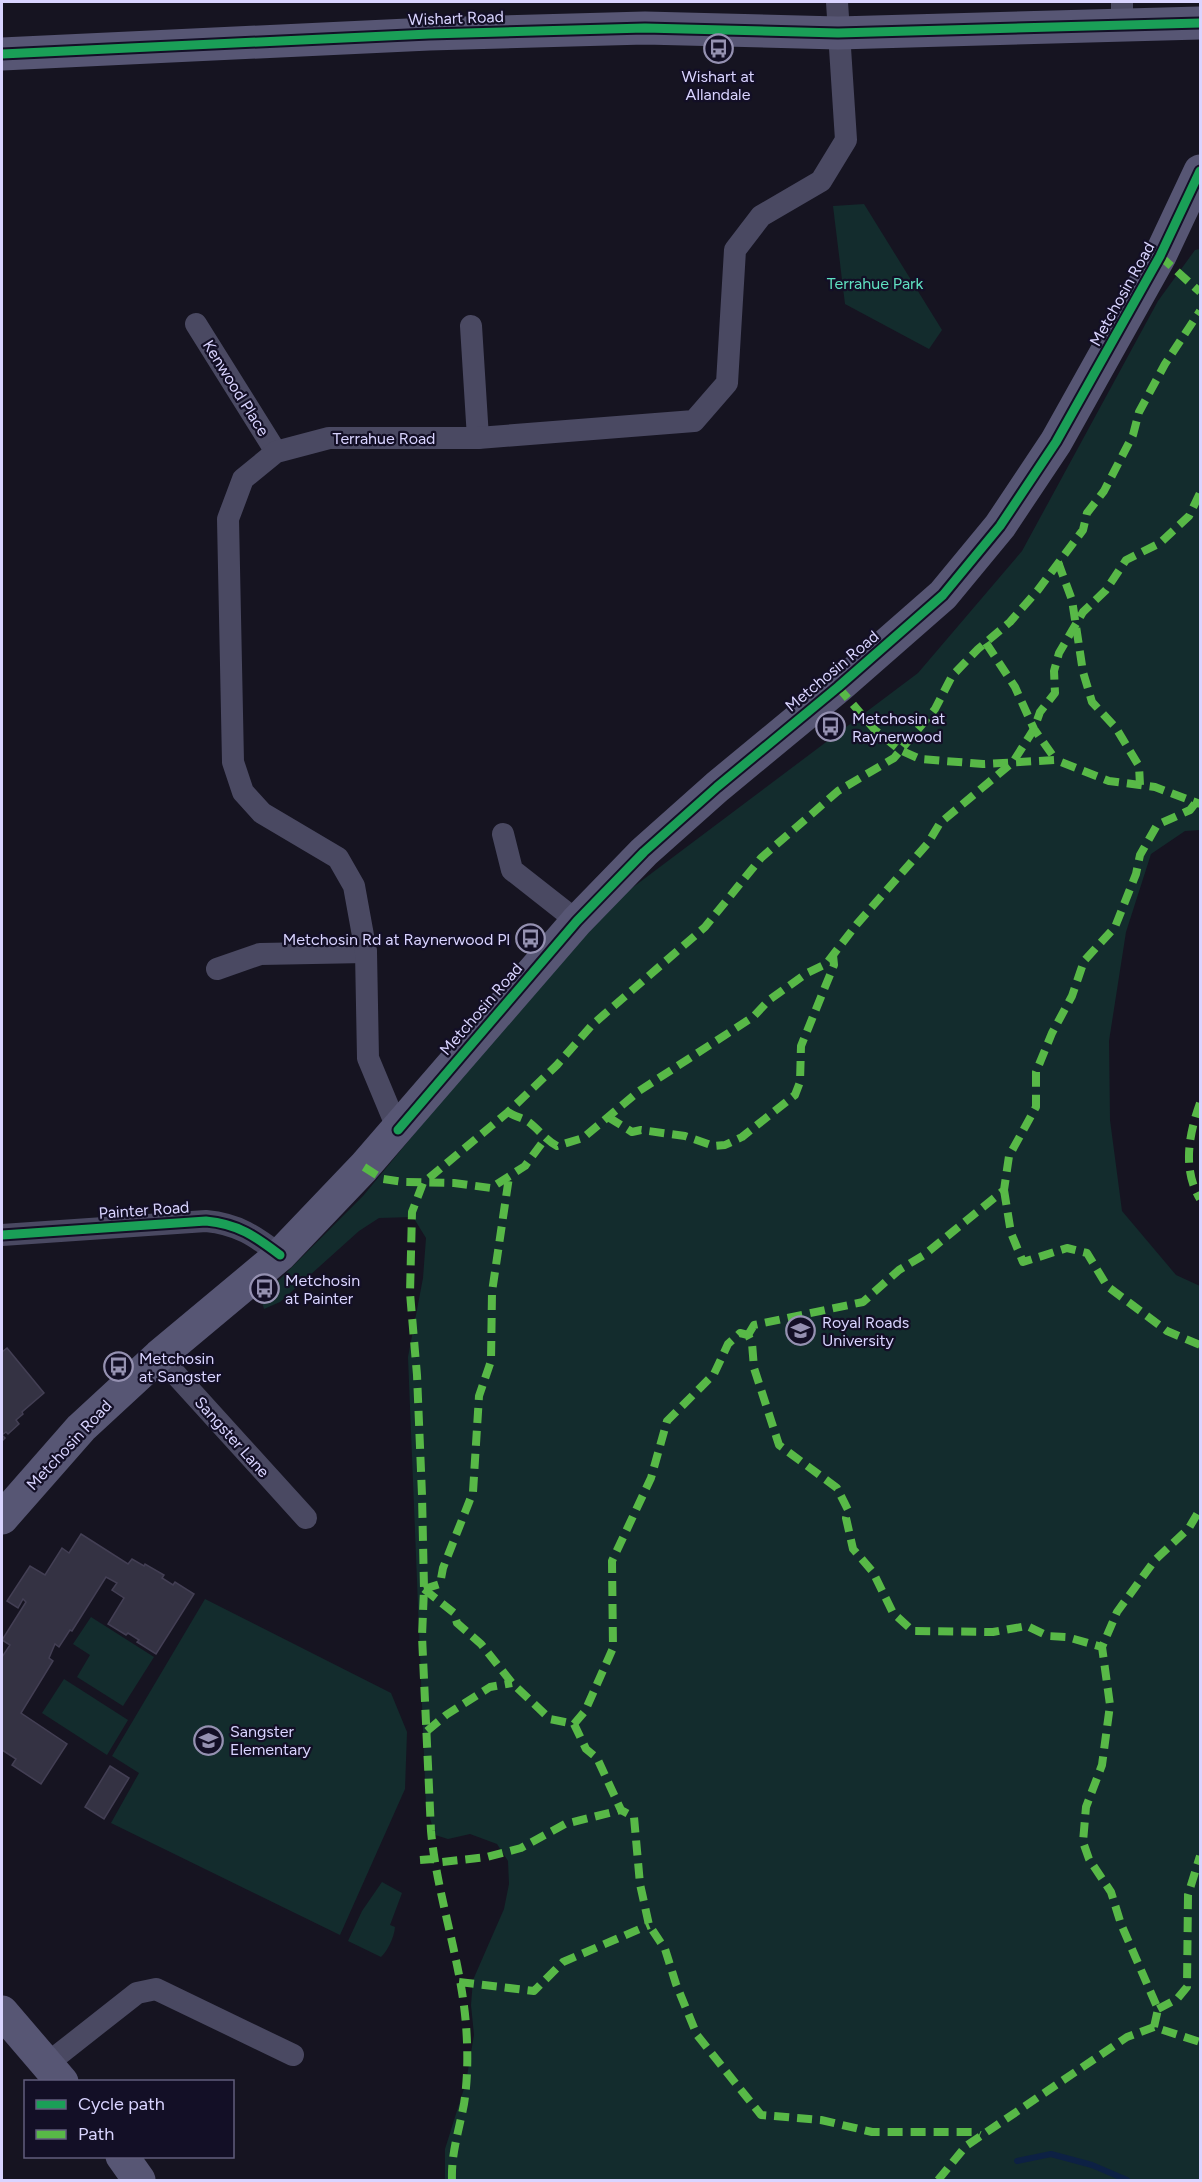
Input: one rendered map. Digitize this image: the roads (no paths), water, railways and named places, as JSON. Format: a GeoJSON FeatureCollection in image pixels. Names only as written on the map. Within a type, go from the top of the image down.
{"type":"FeatureCollection","features":[{"type":"Feature","properties":{"kind":"main road","name":"Wishart Road"},"geometry":{"type":"LineString","coordinates":[[2,54],[417,34],[645,28],[838,33],[1122,13],[1200,22]]}},
{"type":"Feature","properties":{"kind":"main road","name":"Metchosin Road"},"geometry":{"type":"LineString","coordinates":[[2,1518],[81,1428],[159,1356],[280,1255],[398,1130],[577,921],[644,852],[943,595],[1000,526],[1056,442],[1160,256],[1200,171]]}},
{"type":"Feature","properties":{"kind":"main road"},"geometry":{"type":"LineString","coordinates":[[2,2012],[55,2072]]}},
{"type":"Feature","properties":{"kind":"main road"},"geometry":{"type":"LineString","coordinates":[[123,2158],[139,2181]]}},
{"type":"Feature","properties":{"kind":"street","name":"Terrahue Road"},"geometry":{"type":"LineString","coordinates":[[398,1130],[368,1058],[366,952],[354,886],[338,858],[262,813],[243,792],[233,762],[228,519],[243,479],[276,452],[329,438],[478,438],[694,421],[727,383],[735,250],[761,216],[821,181],[846,140],[837,2]]}},
{"type":"Feature","properties":{"kind":"street","name":"Kenwood Place"},"geometry":{"type":"LineString","coordinates":[[196,324],[276,452]]}},
{"type":"Feature","properties":{"kind":"street"},"geometry":{"type":"LineString","coordinates":[[471,326],[478,438]]}},
{"type":"Feature","properties":{"kind":"street"},"geometry":{"type":"LineString","coordinates":[[503,834],[512,870],[577,921]]}},
{"type":"Feature","properties":{"kind":"street"},"geometry":{"type":"LineString","coordinates":[[217,969],[260,954],[366,952]]}},
{"type":"Feature","properties":{"kind":"street","name":"Painter Road"},"geometry":{"type":"LineString","coordinates":[[2,1235],[206,1221],[228,1223],[256,1237],[280,1255]]}},
{"type":"Feature","properties":{"kind":"street","name":"Sangster Lane"},"geometry":{"type":"LineString","coordinates":[[159,1356],[306,1518]]}},
{"type":"Feature","properties":{"kind":"street"},"geometry":{"type":"LineString","coordinates":[[55,2072],[137,1992],[156,1989],[293,2055]]}},
{"type":"Feature","properties":{"kind":"waterway"},"geometry":{"type":"LineString","coordinates":[[1017,2161],[1051,2154],[1092,2165],[1127,2180]]}},
{"type":"Feature","properties":{"kind":"place","name":"Wishart at Allandale"},"geometry":{"type":"Point","coordinates":[718,48]}},
{"type":"Feature","properties":{"kind":"place","name":"Metchosin at Raynerwood"},"geometry":{"type":"Point","coordinates":[831,727]}},
{"type":"Feature","properties":{"kind":"place","name":"Metchosin Rd at Raynerwood Pl"},"geometry":{"type":"Point","coordinates":[531,939]}},
{"type":"Feature","properties":{"kind":"place","name":"Metchosin at Painter"},"geometry":{"type":"Point","coordinates":[264,1289]}},
{"type":"Feature","properties":{"kind":"place","name":"Royal Roads University"},"geometry":{"type":"Point","coordinates":[801,1331]}},
{"type":"Feature","properties":{"kind":"place","name":"Metchosin at Sangster"},"geometry":{"type":"Point","coordinates":[118,1367]}},
{"type":"Feature","properties":{"kind":"place","name":"Sangster Elementary"},"geometry":{"type":"Point","coordinates":[209,1740]}},
{"type":"Feature","properties":{"kind":"park label","name":"Terrahue Park"},"geometry":{"type":"Point","coordinates":[875,283]}}]}
